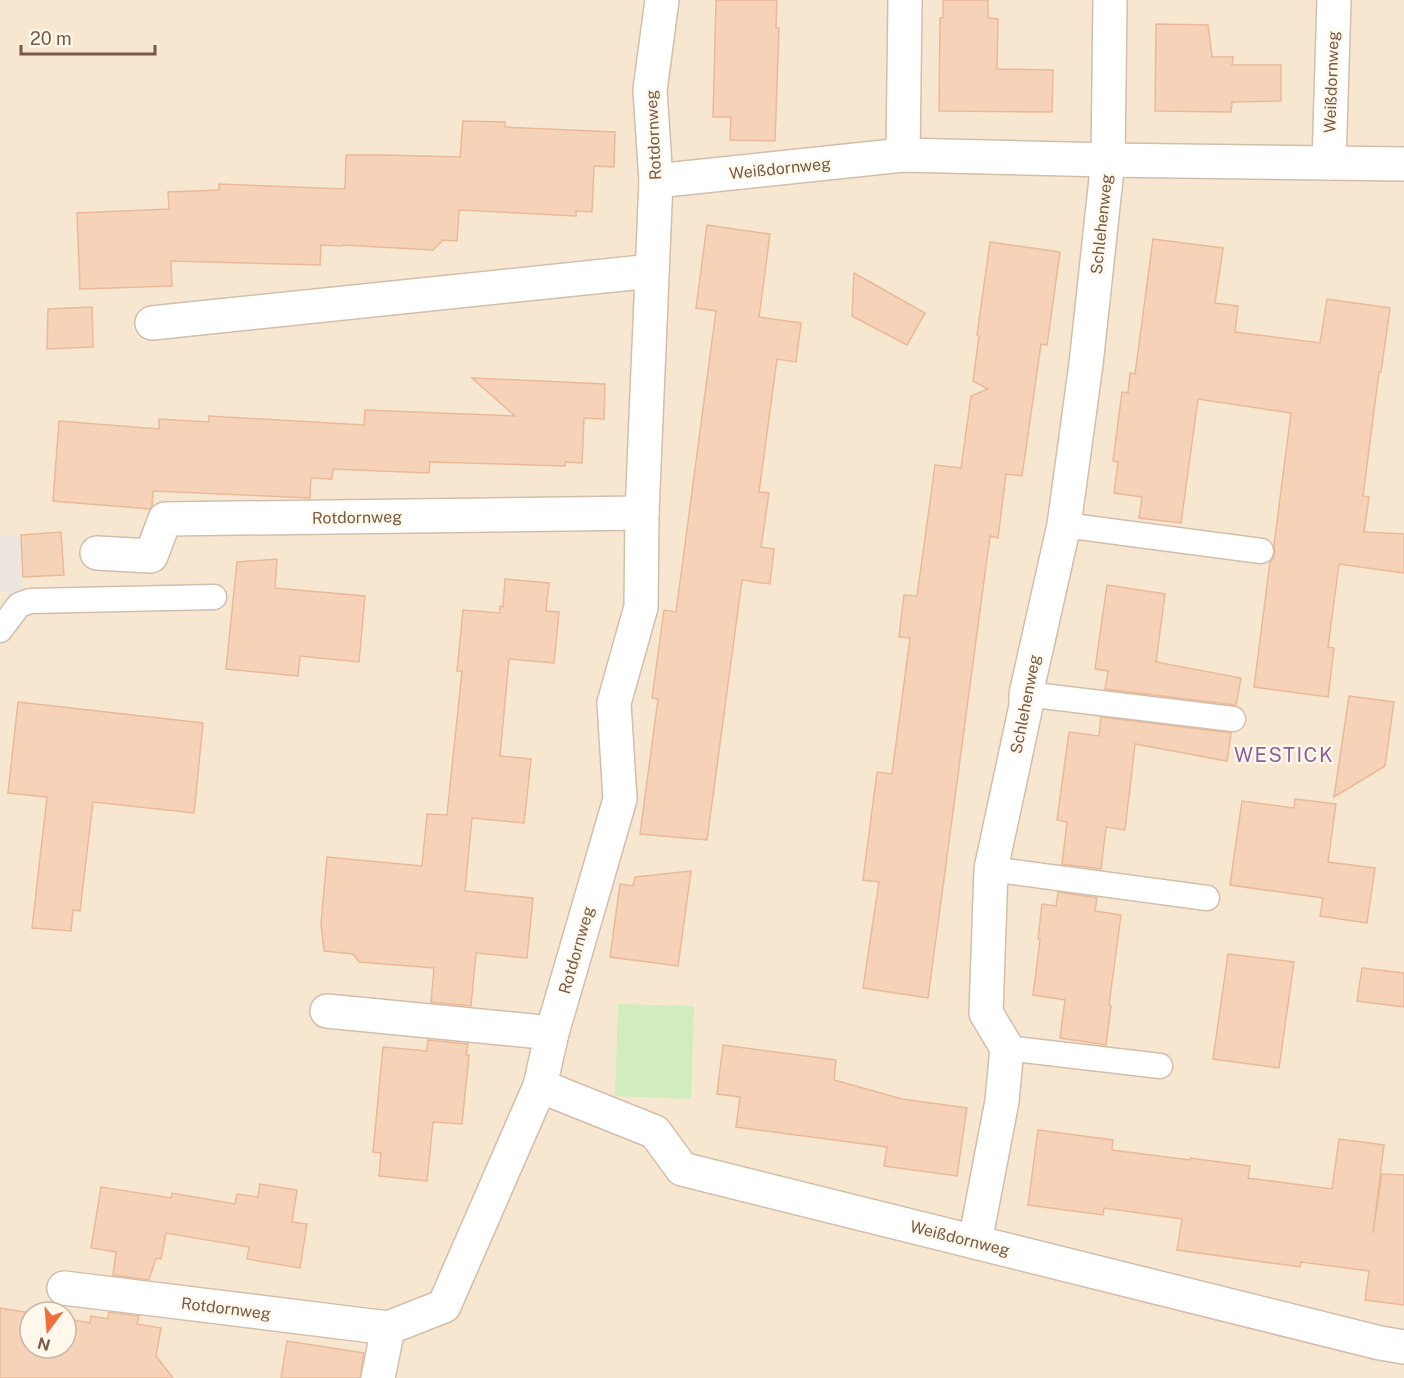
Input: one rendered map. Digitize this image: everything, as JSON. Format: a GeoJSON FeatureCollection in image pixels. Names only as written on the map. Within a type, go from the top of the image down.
{"type":"FeatureCollection","features":[{"type":"Feature","properties":{"kind":"street","name":"Rotdornweg"},"geometry":{"type":"LineString","coordinates":[[64,1288],[388,1328],[444,1306],[540,1086],[552,1033],[620,799],[614,703],[642,608],[642,513],[656,181],[650,90],[662,0]]}},
{"type":"Feature","properties":{"kind":"street"},"geometry":{"type":"LineString","coordinates":[[903,155],[906,0]]}},
{"type":"Feature","properties":{"kind":"street"},"geometry":{"type":"LineString","coordinates":[[1108,160],[1110,0]]}},
{"type":"Feature","properties":{"kind":"street","name":"Weißdornweg"},"geometry":{"type":"LineString","coordinates":[[1329,163],[1334,0]]}},
{"type":"Feature","properties":{"kind":"street","name":"Weißdornweg"},"geometry":{"type":"LineString","coordinates":[[656,181],[903,155],[1404,164]]}},
{"type":"Feature","properties":{"kind":"street","name":"Schlehenweg"},"geometry":{"type":"LineString","coordinates":[[1007,1048],[986,1013],[991,869],[1026,706],[1026,694],[1064,525],[1086,364],[1108,160]]}},
{"type":"Feature","properties":{"kind":"street"},"geometry":{"type":"LineString","coordinates":[[152,323],[652,271]]}},
{"type":"Feature","properties":{"kind":"street","name":"Rotdornweg"},"geometry":{"type":"LineString","coordinates":[[97,553],[151,556],[165,519],[642,513]]}},
{"type":"Feature","properties":{"kind":"street"},"geometry":{"type":"LineString","coordinates":[[327,1011],[552,1033]]}},
{"type":"Feature","properties":{"kind":"street"},"geometry":{"type":"LineString","coordinates":[[975,1242],[1002,1101],[1007,1048]]}},
{"type":"Feature","properties":{"kind":"street","name":"Weißdornweg"},"geometry":{"type":"LineString","coordinates":[[540,1086],[655,1132],[682,1169],[1380,1343],[1404,1347]]}},
{"type":"Feature","properties":{"kind":"street"},"geometry":{"type":"LineString","coordinates":[[378,1378],[388,1328]]}},
{"type":"Feature","properties":{"kind":"lane"},"geometry":{"type":"LineString","coordinates":[[1064,525],[1261,551]]}},
{"type":"Feature","properties":{"kind":"lane"},"geometry":{"type":"LineString","coordinates":[[0,630],[19,604],[30,601],[214,597]]}},
{"type":"Feature","properties":{"kind":"lane"},"geometry":{"type":"LineString","coordinates":[[1026,694],[1233,719]]}},
{"type":"Feature","properties":{"kind":"lane"},"geometry":{"type":"LineString","coordinates":[[991,869],[1207,898]]}},
{"type":"Feature","properties":{"kind":"lane"},"geometry":{"type":"LineString","coordinates":[[1007,1048],[1160,1066]]}},
{"type":"Feature","properties":{"kind":"shaded area"},"geometry":{"type":"Polygon","coordinates":[[[0,0],[1404,0],[1404,1378],[0,1378],[0,0]]]}},
{"type":"Feature","properties":{"kind":"shaded area"},"geometry":{"type":"Polygon","coordinates":[[[0,535],[21,535],[23,577],[21,594],[0,592],[0,535]]]}},
{"type":"Feature","properties":{"kind":"green space"},"geometry":{"type":"Polygon","coordinates":[[[618,1004],[694,1006],[691,1099],[615,1096],[618,1004]]]}},
{"type":"Feature","properties":{"kind":"building"},"geometry":{"type":"Polygon","coordinates":[[[716,0],[777,0],[776,28],[779,28],[775,141],[730,140],[731,117],[713,117],[716,0]]]}},
{"type":"Feature","properties":{"kind":"building"},"geometry":{"type":"Polygon","coordinates":[[[943,0],[988,0],[988,18],[998,19],[997,69],[1053,70],[1052,112],[939,111],[940,18],[943,18],[943,0]]]}},
{"type":"Feature","properties":{"kind":"building"},"geometry":{"type":"Polygon","coordinates":[[[1156,24],[1208,25],[1212,57],[1233,57],[1232,65],[1281,65],[1281,101],[1232,102],[1231,112],[1155,111],[1156,24]]]}},
{"type":"Feature","properties":{"kind":"building"},"geometry":{"type":"Polygon","coordinates":[[[463,121],[505,122],[505,127],[615,132],[614,167],[594,166],[592,212],[576,211],[576,216],[459,210],[457,241],[443,240],[433,250],[321,245],[320,265],[171,261],[172,286],[80,289],[77,213],[169,209],[168,192],[219,190],[219,184],[345,189],[346,155],[460,157],[463,121]]]}},
{"type":"Feature","properties":{"kind":"building"},"geometry":{"type":"Polygon","coordinates":[[[707,225],[770,234],[759,317],[801,323],[796,362],[777,359],[759,492],[769,493],[761,547],[774,549],[770,584],[742,580],[707,840],[640,834],[658,699],[652,698],[664,610],[676,612],[716,311],[696,308],[707,225]]]}},
{"type":"Feature","properties":{"kind":"building"},"geometry":{"type":"Polygon","coordinates":[[[1153,239],[1223,248],[1215,303],[1238,306],[1235,332],[1320,343],[1327,299],[1390,308],[1363,496],[1369,497],[1364,532],[1404,534],[1404,573],[1339,564],[1328,647],[1334,648],[1328,697],[1254,687],[1270,562],[1275,552],[1291,413],[1198,399],[1181,523],[1139,518],[1142,497],[1114,493],[1118,462],[1113,461],[1122,392],[1128,393],[1130,373],[1135,374],[1153,239]]]}},
{"type":"Feature","properties":{"kind":"building"},"geometry":{"type":"Polygon","coordinates":[[[990,242],[1060,252],[1047,345],[1041,344],[1022,476],[1006,474],[998,538],[990,536],[928,998],[863,988],[879,882],[863,880],[877,772],[892,774],[910,638],[899,637],[904,595],[917,596],[935,465],[961,468],[971,396],[988,389],[973,381],[990,242]]]}},
{"type":"Feature","properties":{"kind":"building"},"geometry":{"type":"Polygon","coordinates":[[[854,273],[925,313],[907,345],[852,316],[854,273]]]}},
{"type":"Feature","properties":{"kind":"building"},"geometry":{"type":"Polygon","coordinates":[[[92,307],[93,347],[47,349],[48,309],[92,307]]]}},
{"type":"Feature","properties":{"kind":"building"},"geometry":{"type":"Polygon","coordinates":[[[472,378],[605,384],[604,419],[584,418],[582,463],[566,462],[565,466],[430,462],[429,473],[333,469],[332,479],[311,478],[310,498],[153,491],[150,509],[53,501],[59,421],[159,429],[159,419],[209,422],[209,416],[364,425],[365,410],[515,416],[472,378]]]}},
{"type":"Feature","properties":{"kind":"building"},"geometry":{"type":"Polygon","coordinates":[[[61,532],[64,575],[23,577],[21,535],[61,532]]]}},
{"type":"Feature","properties":{"kind":"building"},"geometry":{"type":"Polygon","coordinates":[[[277,559],[275,588],[365,596],[359,662],[300,656],[298,676],[226,669],[237,562],[277,559]]]}},
{"type":"Feature","properties":{"kind":"building"},"geometry":{"type":"Polygon","coordinates":[[[505,579],[549,583],[546,611],[559,612],[554,663],[509,659],[500,756],[531,759],[524,823],[472,818],[465,891],[533,898],[527,958],[476,953],[471,1006],[431,1002],[434,968],[359,962],[353,954],[324,951],[321,923],[327,857],[422,866],[427,814],[447,815],[462,671],[457,671],[463,610],[500,613],[500,606],[503,607],[505,579]]]}},
{"type":"Feature","properties":{"kind":"building"},"geometry":{"type":"Polygon","coordinates":[[[1107,585],[1165,594],[1156,662],[1241,678],[1236,705],[1105,689],[1108,671],[1095,669],[1107,585]]]}},
{"type":"Feature","properties":{"kind":"building"},"geometry":{"type":"Polygon","coordinates":[[[1349,696],[1394,702],[1385,766],[1334,797],[1349,696]]]}},
{"type":"Feature","properties":{"kind":"building"},"geometry":{"type":"Polygon","coordinates":[[[18,702],[203,723],[194,813],[93,802],[80,911],[73,910],[71,931],[32,928],[47,797],[8,793],[18,702]]]}},
{"type":"Feature","properties":{"kind":"building"},"geometry":{"type":"Polygon","coordinates":[[[1101,717],[1231,733],[1227,761],[1135,744],[1125,830],[1106,827],[1101,869],[1062,864],[1067,822],[1057,820],[1069,732],[1099,736],[1101,717]]]}},
{"type":"Feature","properties":{"kind":"building"},"geometry":{"type":"Polygon","coordinates":[[[1295,799],[1336,804],[1328,862],[1375,868],[1367,923],[1320,916],[1323,898],[1230,885],[1242,801],[1294,808],[1295,799]]]}},
{"type":"Feature","properties":{"kind":"building"},"geometry":{"type":"Polygon","coordinates":[[[691,871],[678,966],[610,957],[620,884],[633,886],[635,877],[691,871]]]}},
{"type":"Feature","properties":{"kind":"building"},"geometry":{"type":"Polygon","coordinates":[[[1058,892],[1097,898],[1095,911],[1121,915],[1106,1045],[1060,1038],[1065,1000],[1033,995],[1042,904],[1056,906],[1058,892]]]}},
{"type":"Feature","properties":{"kind":"building"},"geometry":{"type":"Polygon","coordinates":[[[1228,954],[1294,962],[1279,1068],[1213,1059],[1228,954]]]}},
{"type":"Feature","properties":{"kind":"building"},"geometry":{"type":"Polygon","coordinates":[[[1362,968],[1404,973],[1404,1007],[1357,1001],[1362,968]]]}},
{"type":"Feature","properties":{"kind":"building"},"geometry":{"type":"Polygon","coordinates":[[[428,1040],[468,1044],[466,1055],[469,1055],[462,1124],[433,1122],[427,1181],[379,1176],[381,1153],[373,1152],[383,1047],[427,1051],[428,1040]]]}},
{"type":"Feature","properties":{"kind":"building"},"geometry":{"type":"Polygon","coordinates":[[[723,1045],[836,1060],[834,1080],[902,1099],[967,1108],[957,1176],[884,1166],[887,1147],[736,1127],[740,1097],[717,1094],[723,1045]]]}},
{"type":"Feature","properties":{"kind":"building"},"geometry":{"type":"Polygon","coordinates":[[[1038,1130],[1113,1140],[1112,1150],[1250,1166],[1248,1178],[1332,1189],[1339,1139],[1384,1145],[1373,1233],[1382,1174],[1404,1175],[1404,1305],[1365,1300],[1369,1271],[1301,1262],[1300,1267],[1177,1250],[1182,1219],[1104,1208],[1103,1215],[1028,1205],[1038,1130]]]}},
{"type":"Feature","properties":{"kind":"building"},"geometry":{"type":"Polygon","coordinates":[[[260,1184],[297,1190],[292,1222],[307,1224],[300,1268],[247,1259],[249,1247],[166,1233],[161,1259],[156,1258],[149,1280],[113,1275],[116,1252],[91,1248],[101,1187],[171,1198],[172,1193],[235,1204],[237,1194],[258,1197],[260,1184]]]}},
{"type":"Feature","properties":{"kind":"building"},"geometry":{"type":"Polygon","coordinates":[[[0,1308],[18,1311],[18,1360],[78,1360],[78,1321],[90,1323],[91,1316],[108,1319],[109,1312],[139,1316],[137,1324],[161,1328],[156,1356],[173,1378],[0,1378],[0,1308]]]}},
{"type":"Feature","properties":{"kind":"building"},"geometry":{"type":"Polygon","coordinates":[[[287,1341],[364,1353],[360,1378],[281,1378],[287,1341]]]}},
{"type":"Feature","properties":{"kind":"district","name":"WESTICK"},"geometry":{"type":"Point","coordinates":[1284,755]}}]}
